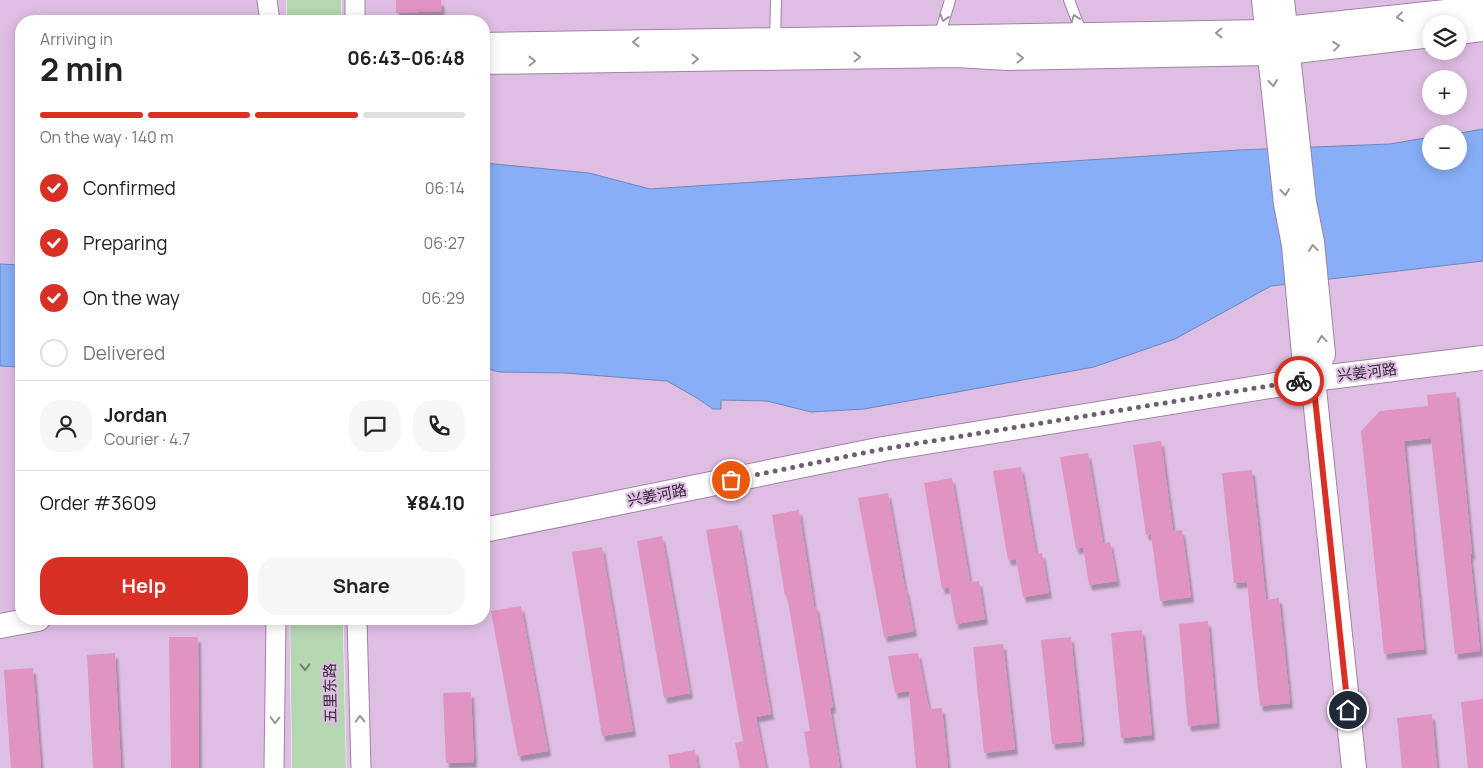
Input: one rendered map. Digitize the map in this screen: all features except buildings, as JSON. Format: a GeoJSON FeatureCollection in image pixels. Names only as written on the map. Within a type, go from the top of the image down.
{"type":"FeatureCollection","features":[{"type":"Feature","properties":{"kind":"main road"},"geometry":{"type":"LineString","coordinates":[[301,0],[301,15]]}},
{"type":"Feature","properties":{"kind":"main road"},"geometry":{"type":"LineString","coordinates":[[327,0],[327,15]]}},
{"type":"Feature","properties":{"kind":"main road","name":"五里东路"},"geometry":{"type":"LineString","coordinates":[[304,625],[306,768]]}},
{"type":"Feature","properties":{"kind":"main road","name":"五里东路"},"geometry":{"type":"LineString","coordinates":[[329,625],[332,768]]}},
{"type":"Feature","properties":{"kind":"street"},"geometry":{"type":"LineString","coordinates":[[267,0],[269,15]]}},
{"type":"Feature","properties":{"kind":"street"},"geometry":{"type":"LineString","coordinates":[[355,0],[355,15]]}},
{"type":"Feature","properties":{"kind":"street"},"geometry":{"type":"LineString","coordinates":[[1264,0],[1277,41],[1288,143],[1304,202],[1312,242],[1309,298],[1323,354],[1313,379],[1354,768]]}},
{"type":"Feature","properties":{"kind":"street"},"geometry":{"type":"LineString","coordinates":[[1277,41],[1282,0]]}},
{"type":"Feature","properties":{"kind":"street"},"geometry":{"type":"LineString","coordinates":[[490,62],[775,49],[939,37],[1082,35],[1277,41],[1483,8]]}},
{"type":"Feature","properties":{"kind":"street"},"geometry":{"type":"LineString","coordinates":[[1467,31],[1483,29]]}},
{"type":"Feature","properties":{"kind":"street"},"geometry":{"type":"LineString","coordinates":[[490,45],[775,49],[1008,58],[1277,41],[1422,35]]}},
{"type":"Feature","properties":{"kind":"street","name":"兴姜河路"},"geometry":{"type":"LineString","coordinates":[[490,529],[883,449],[1313,379],[1483,358]]}},
{"type":"Feature","properties":{"kind":"street"},"geometry":{"type":"LineString","coordinates":[[0,626],[15,623]]}},
{"type":"Feature","properties":{"kind":"street"},"geometry":{"type":"LineString","coordinates":[[274,768],[276,625]]}},
{"type":"Feature","properties":{"kind":"street"},"geometry":{"type":"LineString","coordinates":[[357,625],[361,768]]}},
{"type":"Feature","properties":{"kind":"lane"},"geometry":{"type":"LineString","coordinates":[[775,49],[776,0]]}},
{"type":"Feature","properties":{"kind":"lane"},"geometry":{"type":"LineString","coordinates":[[939,37],[950,0]]}},
{"type":"Feature","properties":{"kind":"lane"},"geometry":{"type":"LineString","coordinates":[[1069,0],[1082,35]]}},
{"type":"Feature","properties":{"kind":"water"},"geometry":{"type":"Polygon","coordinates":[[[1483,129],[1483,261],[1271,286],[1175,339],[1094,367],[864,409],[811,412],[767,401],[721,400],[721,409],[713,409],[667,381],[565,373],[500,372],[490,370],[490,164],[589,173],[650,189],[1239,150],[1390,144],[1422,139],[1422,170],[1467,170],[1467,132],[1483,129]]]}},
{"type":"Feature","properties":{"kind":"water"},"geometry":{"type":"Polygon","coordinates":[[[0,264],[15,265],[15,367],[0,366],[0,264]]]}},
{"type":"Feature","properties":{"kind":"way so far"},"geometry":{"type":"LineString","coordinates":[[731,480],[883,449],[1299,381]]}},
{"type":"Feature","properties":{"kind":"route"},"geometry":{"type":"LineString","coordinates":[[1299,381],[1313,379],[1348,710]]}}]}
